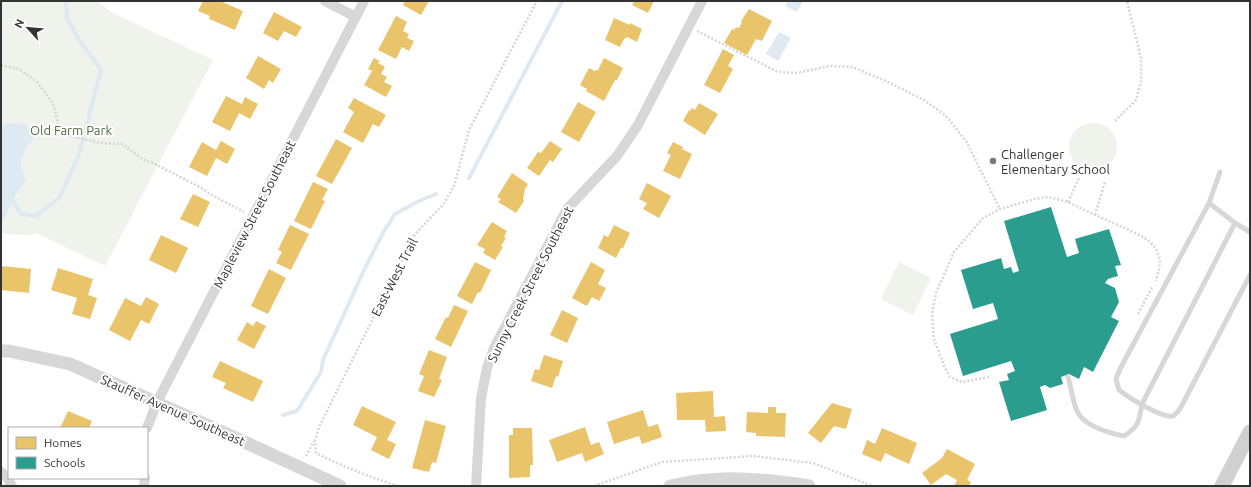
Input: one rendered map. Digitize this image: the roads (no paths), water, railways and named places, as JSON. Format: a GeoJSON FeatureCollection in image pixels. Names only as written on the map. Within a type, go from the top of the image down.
{"type":"FeatureCollection","features":[{"type":"Feature","properties":{"kind":"main road"},"geometry":{"type":"LineString","coordinates":[[1222,486],[1250,432]]}},
{"type":"Feature","properties":{"kind":"street"},"geometry":{"type":"LineString","coordinates":[[325,1],[356,16]]}},
{"type":"Feature","properties":{"kind":"street","name":"Mapleview Street Southeast"},"geometry":{"type":"LineString","coordinates":[[147,427],[157,402],[364,1]]}},
{"type":"Feature","properties":{"kind":"street","name":"Sunny Creek Street Southeast"},"geometry":{"type":"LineString","coordinates":[[476,486],[481,398],[487,368],[494,348],[567,209],[617,156],[638,125],[702,1]]}},
{"type":"Feature","properties":{"kind":"street","name":"Stauffer Avenue Southeast"},"geometry":{"type":"LineString","coordinates":[[1,350],[70,364],[340,486]]}},
{"type":"Feature","properties":{"kind":"street"},"geometry":{"type":"LineString","coordinates":[[1,472],[6,476],[12,486]]}},
{"type":"Feature","properties":{"kind":"street"},"geometry":{"type":"LineString","coordinates":[[670,486],[687,482],[746,478],[776,480],[809,486]]}},
{"type":"Feature","properties":{"kind":"lane"},"geometry":{"type":"LineString","coordinates":[[1220,172],[1209,203],[1118,374],[1116,379],[1119,390],[1130,398],[1164,416],[1173,416],[1180,409],[1250,275]]}},
{"type":"Feature","properties":{"kind":"lane"},"geometry":{"type":"LineString","coordinates":[[1209,203],[1234,223],[1250,232]]}},
{"type":"Feature","properties":{"kind":"lane"},"geometry":{"type":"LineString","coordinates":[[1068,377],[1077,412],[1087,422],[1110,433],[1124,436],[1135,429],[1142,404],[1234,223]]}},
{"type":"Feature","properties":{"kind":"waterway"},"geometry":{"type":"LineString","coordinates":[[12,200],[21,214],[36,216],[60,197],[79,154],[101,70],[79,40],[67,18],[66,1]]}},
{"type":"Feature","properties":{"kind":"waterway"},"geometry":{"type":"LineString","coordinates":[[469,178],[562,1]]}},
{"type":"Feature","properties":{"kind":"waterway"},"geometry":{"type":"LineString","coordinates":[[283,415],[297,411],[321,372],[323,360],[365,268],[384,231],[395,214],[436,194]]}},
{"type":"Feature","properties":{"kind":"place","name":"Challenger Elementary School"},"geometry":{"type":"Point","coordinates":[993,161]}},
{"type":"Feature","properties":{"kind":"park label","name":"Old Farm Park"},"geometry":{"type":"Point","coordinates":[71,130]}}]}
